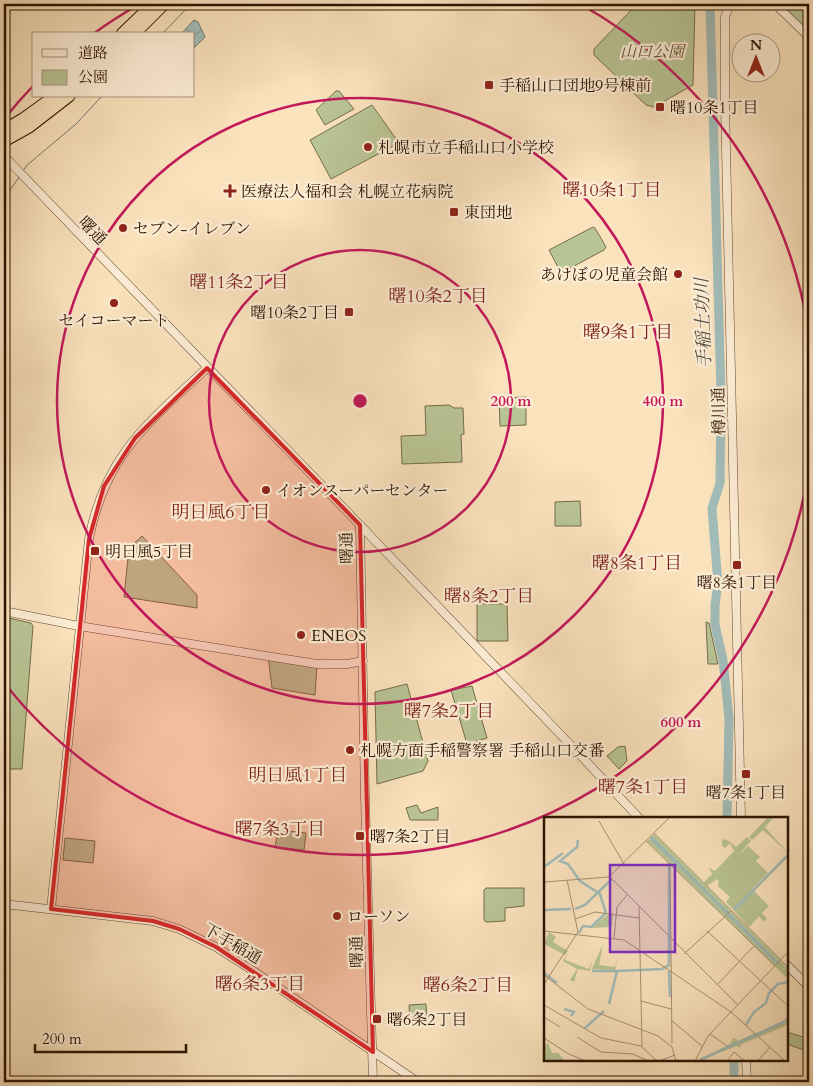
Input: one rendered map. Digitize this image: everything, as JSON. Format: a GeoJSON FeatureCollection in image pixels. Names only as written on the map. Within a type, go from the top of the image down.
{"type":"FeatureCollection","features":[{"type":"Feature","properties":{"kind":"highway"},"geometry":{"type":"LineString","coordinates":[[124,32],[153,4]]}},
{"type":"Feature","properties":{"kind":"highway"},"geometry":{"type":"LineString","coordinates":[[136,32],[164,4]]}},
{"type":"Feature","properties":{"kind":"highway"},"geometry":{"type":"LineString","coordinates":[[4,130],[24,119],[52,98]]}},
{"type":"Feature","properties":{"kind":"highway"},"geometry":{"type":"LineString","coordinates":[[4,141],[29,127],[67,98]]}},
{"type":"Feature","properties":{"kind":"street","name":"樽川通"},"geometry":{"type":"LineString","coordinates":[[730,4],[725,17],[725,97],[741,817]]}},
{"type":"Feature","properties":{"kind":"street"},"geometry":{"type":"LineString","coordinates":[[775,4],[809,37]]}},
{"type":"Feature","properties":{"kind":"street","name":"曙通"},"geometry":{"type":"LineString","coordinates":[[4,156],[360,524],[373,1082]]}},
{"type":"Feature","properties":{"kind":"street"},"geometry":{"type":"LineString","coordinates":[[51,909],[79,626],[89,539],[97,506],[104,486],[116,463],[135,438],[207,368]]}},
{"type":"Feature","properties":{"kind":"street"},"geometry":{"type":"LineString","coordinates":[[360,524],[638,817]]}},
{"type":"Feature","properties":{"kind":"street"},"geometry":{"type":"LineString","coordinates":[[4,611],[79,626],[317,664],[347,664],[362,661]]}},
{"type":"Feature","properties":{"kind":"street","name":"下手稲通"},"geometry":{"type":"LineString","coordinates":[[4,904],[153,921],[180,929],[216,947],[418,1082]]}},
{"type":"Feature","properties":{"kind":"street"},"geometry":{"type":"LineString","coordinates":[[788,966],[809,987]]}},
{"type":"Feature","properties":{"kind":"street"},"geometry":{"type":"LineString","coordinates":[[746,1061],[747,1082]]}},
{"type":"Feature","properties":{"kind":"highlighted area"},"geometry":{"type":"Polygon","coordinates":[[[207,368],[360,525],[373,1052],[216,947],[179,929],[153,921],[51,909],[89,539],[104,486],[135,438],[207,368]]]}},
{"type":"Feature","properties":{"kind":"green space","name":"山口公園"},"geometry":{"type":"Polygon","coordinates":[[[637,4],[695,4],[693,85],[654,107],[646,105],[594,55],[594,49],[637,4]]]}},
{"type":"Feature","properties":{"kind":"green space"},"geometry":{"type":"Polygon","coordinates":[[[780,4],[809,4],[809,33],[780,4]]]}},
{"type":"Feature","properties":{"kind":"green space"},"geometry":{"type":"Polygon","coordinates":[[[336,91],[339,91],[354,109],[325,125],[316,110],[336,91]]]}},
{"type":"Feature","properties":{"kind":"green space"},"geometry":{"type":"Polygon","coordinates":[[[372,105],[399,143],[331,179],[310,140],[372,105]]]}},
{"type":"Feature","properties":{"kind":"green space"},"geometry":{"type":"Polygon","coordinates":[[[593,227],[606,247],[604,250],[561,273],[549,250],[593,227]]]}},
{"type":"Feature","properties":{"kind":"green space"},"geometry":{"type":"Polygon","coordinates":[[[526,397],[526,425],[500,426],[499,398],[526,397]]]}},
{"type":"Feature","properties":{"kind":"green space"},"geometry":{"type":"Polygon","coordinates":[[[449,405],[454,408],[463,408],[462,462],[402,464],[401,436],[426,435],[425,406],[449,405]]]}},
{"type":"Feature","properties":{"kind":"green space"},"geometry":{"type":"Polygon","coordinates":[[[580,501],[581,526],[555,526],[555,502],[580,501]]]}},
{"type":"Feature","properties":{"kind":"green space"},"geometry":{"type":"Polygon","coordinates":[[[142,536],[197,595],[197,608],[124,597],[129,548],[142,536]]]}},
{"type":"Feature","properties":{"kind":"green space"},"geometry":{"type":"Polygon","coordinates":[[[507,604],[508,641],[477,641],[477,605],[507,604]]]}},
{"type":"Feature","properties":{"kind":"green space"},"geometry":{"type":"Polygon","coordinates":[[[4,617],[31,623],[33,626],[22,769],[4,769],[4,617]]]}},
{"type":"Feature","properties":{"kind":"green space"},"geometry":{"type":"Polygon","coordinates":[[[706,622],[709,623],[718,664],[708,664],[706,622]]]}},
{"type":"Feature","properties":{"kind":"green space"},"geometry":{"type":"Polygon","coordinates":[[[268,656],[317,664],[315,695],[272,688],[268,656]]]}},
{"type":"Feature","properties":{"kind":"green space"},"geometry":{"type":"Polygon","coordinates":[[[407,684],[428,761],[423,771],[377,784],[375,692],[407,684]]]}},
{"type":"Feature","properties":{"kind":"green space"},"geometry":{"type":"Polygon","coordinates":[[[472,686],[487,738],[467,744],[451,690],[472,686]]]}},
{"type":"Feature","properties":{"kind":"green space"},"geometry":{"type":"Polygon","coordinates":[[[625,746],[627,761],[619,769],[607,756],[618,747],[625,746]]]}},
{"type":"Feature","properties":{"kind":"green space"},"geometry":{"type":"Polygon","coordinates":[[[417,805],[421,813],[438,807],[438,820],[410,820],[406,808],[417,805]]]}},
{"type":"Feature","properties":{"kind":"green space"},"geometry":{"type":"Polygon","coordinates":[[[278,830],[306,833],[304,850],[275,847],[278,830]]]}},
{"type":"Feature","properties":{"kind":"green space"},"geometry":{"type":"Polygon","coordinates":[[[65,838],[95,841],[93,863],[63,860],[65,838]]]}},
{"type":"Feature","properties":{"kind":"green space"},"geometry":{"type":"Polygon","coordinates":[[[486,888],[524,888],[524,906],[505,908],[505,921],[486,922],[484,920],[484,890],[486,888]]]}},
{"type":"Feature","properties":{"kind":"green space"},"geometry":{"type":"Polygon","coordinates":[[[426,1004],[427,1022],[410,1023],[409,1005],[426,1004]]]}},
{"type":"Feature","properties":{"kind":"green space"},"geometry":{"type":"Polygon","coordinates":[[[788,1032],[809,1039],[809,1052],[788,1044],[788,1032]]]}},
{"type":"Feature","properties":{"kind":"water"},"geometry":{"type":"Polygon","coordinates":[[[194,20],[198,22],[205,37],[195,47],[195,32],[183,32],[194,20]]]}},
{"type":"Feature","properties":{"kind":"waterway"},"geometry":{"type":"LineString","coordinates":[[164,32],[191,4]]}},
{"type":"Feature","properties":{"kind":"waterway","name":"手稲土功川"},"geometry":{"type":"LineString","coordinates":[[710,4],[721,393],[720,483],[712,508],[718,584],[715,625],[723,660],[729,718],[727,817]]}},
{"type":"Feature","properties":{"kind":"waterway"},"geometry":{"type":"LineString","coordinates":[[23,171],[26,166],[76,124],[100,98]]}},
{"type":"Feature","properties":{"kind":"waterway"},"geometry":{"type":"LineString","coordinates":[[4,198],[20,176]]}},
{"type":"Feature","properties":{"kind":"waterway","name":"手稲土功川"},"geometry":{"type":"LineString","coordinates":[[734,1061],[734,1082]]}},
{"type":"Feature","properties":{"kind":"place","name":"手稲山口団地9号棟前"},"geometry":{"type":"Point","coordinates":[489,85]}},
{"type":"Feature","properties":{"kind":"place","name":"曙10条1丁目"},"geometry":{"type":"Point","coordinates":[660,107]}},
{"type":"Feature","properties":{"kind":"place","name":"札幌市立手稲山口小学校"},"geometry":{"type":"Point","coordinates":[368,147]}},
{"type":"Feature","properties":{"kind":"place","name":"医療法人福和会 札幌立花病院"},"geometry":{"type":"Point","coordinates":[230,191]}},
{"type":"Feature","properties":{"kind":"place","name":"東団地"},"geometry":{"type":"Point","coordinates":[454,212]}},
{"type":"Feature","properties":{"kind":"place","name":"セブン-イレブン"},"geometry":{"type":"Point","coordinates":[123,228]}},
{"type":"Feature","properties":{"kind":"place","name":"あけぼの児童会館"},"geometry":{"type":"Point","coordinates":[678,274]}},
{"type":"Feature","properties":{"kind":"place","name":"セイコーマート"},"geometry":{"type":"Point","coordinates":[114,303]}},
{"type":"Feature","properties":{"kind":"place","name":"曙10条2丁目"},"geometry":{"type":"Point","coordinates":[349,312]}},
{"type":"Feature","properties":{"kind":"place","name":"イオンスーパーセンター"},"geometry":{"type":"Point","coordinates":[266,490]}},
{"type":"Feature","properties":{"kind":"place","name":"明日風5丁目"},"geometry":{"type":"Point","coordinates":[95,551]}},
{"type":"Feature","properties":{"kind":"place","name":"曙8条1丁目"},"geometry":{"type":"Point","coordinates":[737,565]}},
{"type":"Feature","properties":{"kind":"place","name":"ENEOS"},"geometry":{"type":"Point","coordinates":[301,635]}},
{"type":"Feature","properties":{"kind":"place","name":"札幌方面手稲警察署 手稲山口交番"},"geometry":{"type":"Point","coordinates":[350,750]}},
{"type":"Feature","properties":{"kind":"place","name":"曙7条1丁目"},"geometry":{"type":"Point","coordinates":[746,774]}},
{"type":"Feature","properties":{"kind":"place","name":"曙7条2丁目"},"geometry":{"type":"Point","coordinates":[360,836]}},
{"type":"Feature","properties":{"kind":"place","name":"ローソン"},"geometry":{"type":"Point","coordinates":[337,916]}},
{"type":"Feature","properties":{"kind":"place","name":"曙6条2丁目"},"geometry":{"type":"Point","coordinates":[377,1019]}},
{"type":"Feature","properties":{"kind":"district","name":"曙10条1丁目"},"geometry":{"type":"Point","coordinates":[612,190]}},
{"type":"Feature","properties":{"kind":"district","name":"曙11条2丁目"},"geometry":{"type":"Point","coordinates":[239,282]}},
{"type":"Feature","properties":{"kind":"district","name":"曙10条2丁目"},"geometry":{"type":"Point","coordinates":[438,296]}},
{"type":"Feature","properties":{"kind":"district","name":"曙9条1丁目"},"geometry":{"type":"Point","coordinates":[628,332]}},
{"type":"Feature","properties":{"kind":"district","name":"明日風6丁目"},"geometry":{"type":"Point","coordinates":[221,512]}},
{"type":"Feature","properties":{"kind":"district","name":"曙8条1丁目"},"geometry":{"type":"Point","coordinates":[637,563]}},
{"type":"Feature","properties":{"kind":"district","name":"曙8条2丁目"},"geometry":{"type":"Point","coordinates":[489,596]}},
{"type":"Feature","properties":{"kind":"district","name":"曙7条2丁目"},"geometry":{"type":"Point","coordinates":[449,711]}},
{"type":"Feature","properties":{"kind":"district","name":"明日風1丁目"},"geometry":{"type":"Point","coordinates":[298,775]}},
{"type":"Feature","properties":{"kind":"district","name":"曙7条1丁目"},"geometry":{"type":"Point","coordinates":[643,787]}},
{"type":"Feature","properties":{"kind":"district","name":"曙7条3丁目"},"geometry":{"type":"Point","coordinates":[280,829]}},
{"type":"Feature","properties":{"kind":"district","name":"曙6条3丁目"},"geometry":{"type":"Point","coordinates":[260,984]}},
{"type":"Feature","properties":{"kind":"district","name":"曙6条2丁目"},"geometry":{"type":"Point","coordinates":[468,985]}}]}
